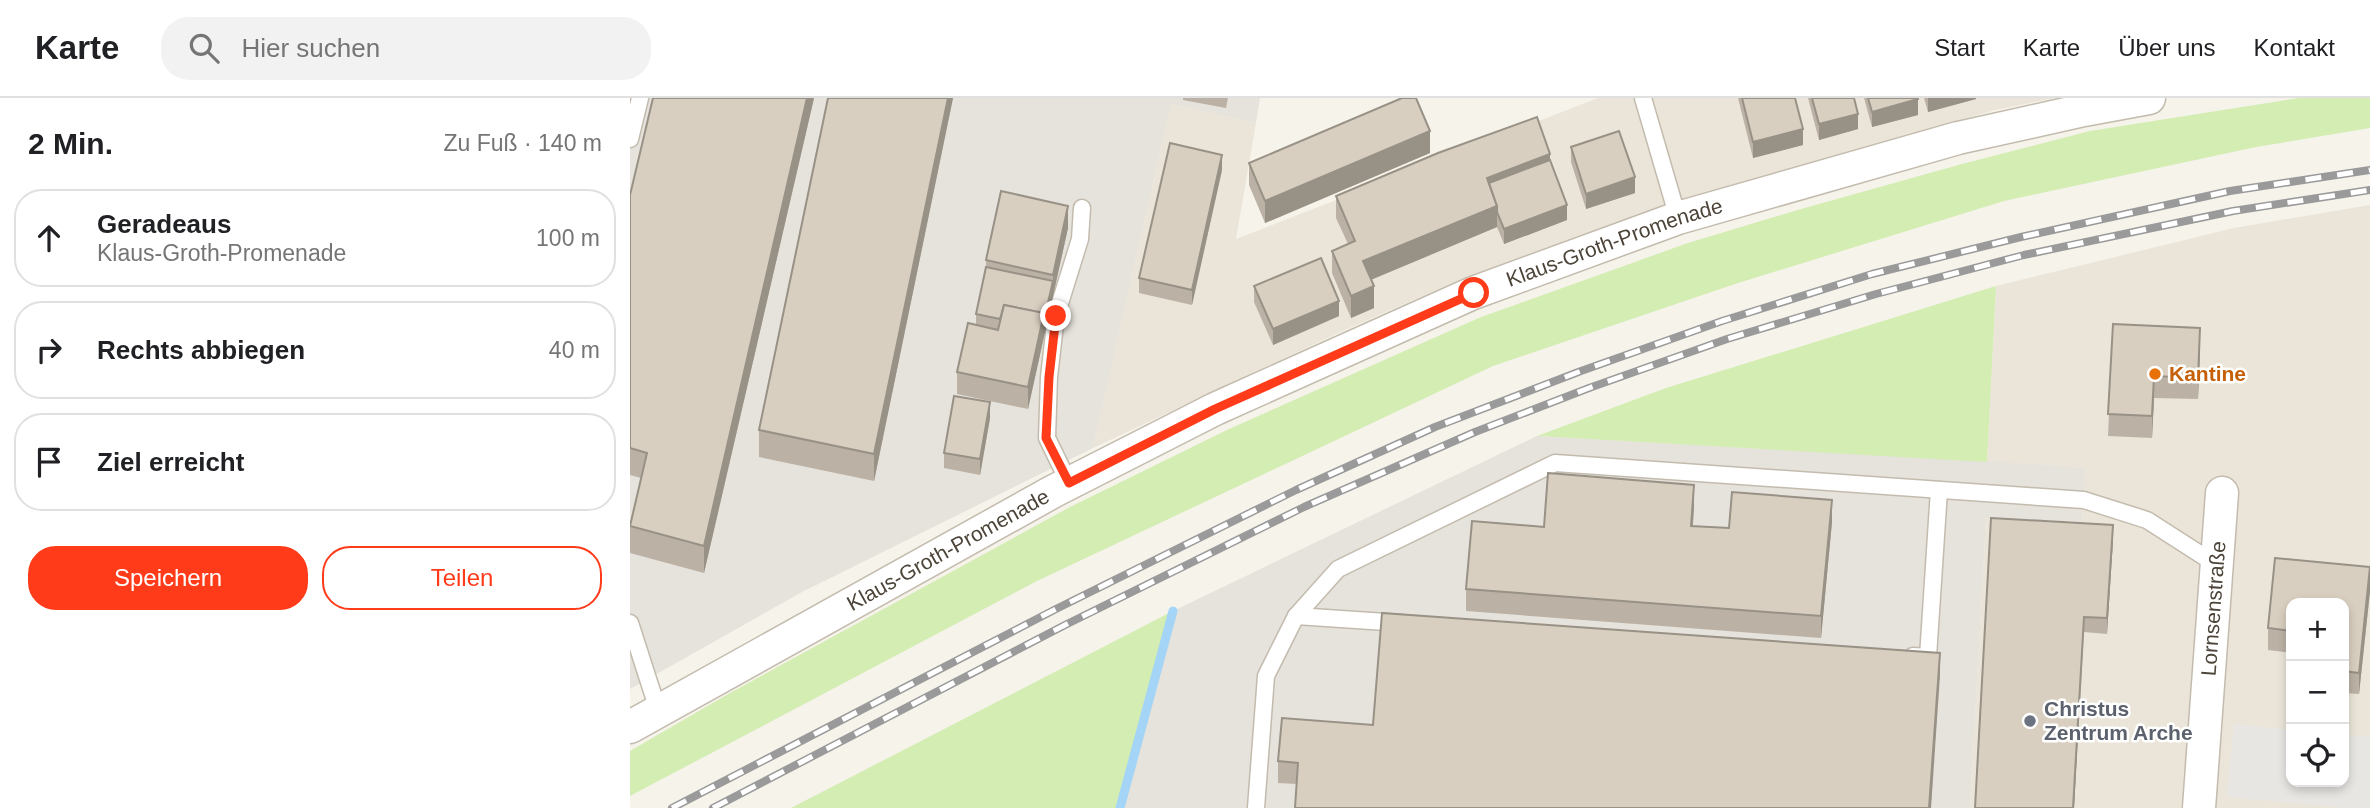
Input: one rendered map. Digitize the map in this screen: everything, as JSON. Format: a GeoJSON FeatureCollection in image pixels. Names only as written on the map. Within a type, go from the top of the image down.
{"type":"FeatureCollection","features":[{"type":"Feature","properties":{"kind":"street","name":"Klaus-Groth-Promenade"},"geometry":{"type":"LineString","coordinates":[[630,727],[1069,483],[1215,409],[1474,293],[1678,218],[1958,138],[2149,98]]}},
{"type":"Feature","properties":{"kind":"street","name":"Lornsenstraße"},"geometry":{"type":"LineString","coordinates":[[2199,808],[2222,493]]}},
{"type":"Feature","properties":{"kind":"lane"},"geometry":{"type":"LineString","coordinates":[[630,139],[640,98]]}},
{"type":"Feature","properties":{"kind":"lane"},"geometry":{"type":"LineString","coordinates":[[1643,98],[1678,218]]}},
{"type":"Feature","properties":{"kind":"lane"},"geometry":{"type":"LineString","coordinates":[[1069,483],[1046,438],[1056,316],[1080,239],[1082,208]]}},
{"type":"Feature","properties":{"kind":"lane"},"geometry":{"type":"LineString","coordinates":[[1256,808],[1266,676],[1296,616],[1338,569],[1555,463],[2084,500],[2147,520],[2217,565]]}},
{"type":"Feature","properties":{"kind":"lane"},"geometry":{"type":"LineString","coordinates":[[1900,655],[1928,657],[1939,490]]}},
{"type":"Feature","properties":{"kind":"lane"},"geometry":{"type":"LineString","coordinates":[[1296,616],[1420,624]]}},
{"type":"Feature","properties":{"kind":"lane"},"geometry":{"type":"LineString","coordinates":[[630,623],[658,710]]}},
{"type":"Feature","properties":{"kind":"shaded area"},"geometry":{"type":"Polygon","coordinates":[[[630,98],[1260,98],[1256,123],[1171,104],[1093,448],[802,592],[630,689],[630,98]]]}},
{"type":"Feature","properties":{"kind":"shaded area"},"geometry":{"type":"Polygon","coordinates":[[[1598,98],[2055,98],[1995,110],[1710,193],[1468,276],[1336,334],[1093,448],[1171,104],[1256,123],[1236,239],[1598,98]]]}},
{"type":"Feature","properties":{"kind":"shaded area"},"geometry":{"type":"Polygon","coordinates":[[[2370,205],[2370,808],[1970,808],[1986,518],[2082,522],[2086,467],[1987,462],[1996,286],[2234,228],[2370,205]]]}},
{"type":"Feature","properties":{"kind":"shaded area"},"geometry":{"type":"Polygon","coordinates":[[[1537,436],[2086,467],[2082,522],[1986,518],[1970,808],[1120,808],[1173,611],[1537,436]]]}},
{"type":"Feature","properties":{"kind":"shaded area"},"geometry":{"type":"Polygon","coordinates":[[[2234,724],[2286,729],[2286,787],[2349,787],[2349,735],[2370,737],[2370,808],[2227,797],[2234,724]]]}},
{"type":"Feature","properties":{"kind":"green space"},"geometry":{"type":"Polygon","coordinates":[[[2299,98],[2370,98],[2370,128],[2256,147],[2004,201],[1735,284],[1493,366],[1037,581],[630,796],[630,751],[730,693],[1070,507],[1229,429],[1481,317],[1688,243],[1962,164],[2090,131],[2299,98]]]}},
{"type":"Feature","properties":{"kind":"green space"},"geometry":{"type":"Polygon","coordinates":[[[1996,286],[1987,462],[1537,436],[1666,388],[1996,286]]]}},
{"type":"Feature","properties":{"kind":"green space"},"geometry":{"type":"Polygon","coordinates":[[[1173,611],[1120,808],[791,808],[1173,611]]]}},
{"type":"Feature","properties":{"kind":"building"},"geometry":{"type":"Polygon","coordinates":[[[653,98],[807,98],[704,546],[630,526],[647,453],[630,448],[630,195],[653,98]]]}},
{"type":"Feature","properties":{"kind":"building"},"geometry":{"type":"Polygon","coordinates":[[[828,98],[948,98],[874,454],[759,430],[828,98]]]}},
{"type":"Feature","properties":{"kind":"building"},"geometry":{"type":"Polygon","coordinates":[[[1402,98],[1416,98],[1430,131],[1265,201],[1249,163],[1402,98]]]}},
{"type":"Feature","properties":{"kind":"building"},"geometry":{"type":"Polygon","coordinates":[[[1742,98],[1795,98],[1803,129],[1753,142],[1742,98]]]}},
{"type":"Feature","properties":{"kind":"building"},"geometry":{"type":"Polygon","coordinates":[[[1812,98],[1854,98],[1858,114],[1819,124],[1812,98]]]}},
{"type":"Feature","properties":{"kind":"building"},"geometry":{"type":"Polygon","coordinates":[[[1868,98],[1918,98],[1918,99],[1872,112],[1868,98]]]}},
{"type":"Feature","properties":{"kind":"building"},"geometry":{"type":"Polygon","coordinates":[[[1537,117],[1550,154],[1487,178],[1497,206],[1363,261],[1374,286],[1351,296],[1332,251],[1355,241],[1336,196],[1438,153],[1537,117]]]}},
{"type":"Feature","properties":{"kind":"building"},"geometry":{"type":"Polygon","coordinates":[[[1619,131],[1635,177],[1586,194],[1571,147],[1619,131]]]}},
{"type":"Feature","properties":{"kind":"building"},"geometry":{"type":"Polygon","coordinates":[[[1170,143],[1222,155],[1192,290],[1139,278],[1170,143]]]}},
{"type":"Feature","properties":{"kind":"building"},"geometry":{"type":"Polygon","coordinates":[[[1550,160],[1567,205],[1504,229],[1489,183],[1550,160]]]}},
{"type":"Feature","properties":{"kind":"building"},"geometry":{"type":"Polygon","coordinates":[[[1001,191],[1068,206],[1053,275],[986,260],[1001,191]]]}},
{"type":"Feature","properties":{"kind":"building"},"geometry":{"type":"Polygon","coordinates":[[[1321,258],[1339,301],[1273,329],[1254,286],[1321,258]]]}},
{"type":"Feature","properties":{"kind":"building"},"geometry":{"type":"Polygon","coordinates":[[[986,267],[1053,281],[1044,320],[1044,313],[1004,305],[1000,319],[976,314],[986,267]]]}},
{"type":"Feature","properties":{"kind":"building"},"geometry":{"type":"Polygon","coordinates":[[[1004,305],[1044,313],[1028,387],[957,372],[968,323],[998,330],[1004,305]]]}},
{"type":"Feature","properties":{"kind":"building","name":"Kantine"},"geometry":{"type":"Polygon","coordinates":[[[2113,324],[2200,328],[2198,378],[2154,376],[2152,416],[2108,414],[2113,324]]]}},
{"type":"Feature","properties":{"kind":"building"},"geometry":{"type":"Polygon","coordinates":[[[954,396],[990,402],[980,459],[944,453],[954,396]]]}},
{"type":"Feature","properties":{"kind":"building"},"geometry":{"type":"Polygon","coordinates":[[[1548,473],[1694,485],[1691,526],[1729,528],[1732,492],[1832,500],[1821,616],[1466,589],[1472,521],[1544,527],[1548,473]]]}},
{"type":"Feature","properties":{"kind":"building","name":"Christus Zentrum Arche"},"geometry":{"type":"Polygon","coordinates":[[[1991,518],[2113,525],[2107,618],[2084,617],[2073,808],[1975,808],[1991,518]]]}},
{"type":"Feature","properties":{"kind":"building"},"geometry":{"type":"Polygon","coordinates":[[[2275,558],[2370,567],[2359,673],[2349,672],[2349,598],[2286,598],[2286,630],[2268,628],[2275,558]]]}},
{"type":"Feature","properties":{"kind":"building"},"geometry":{"type":"Polygon","coordinates":[[[1382,613],[1940,653],[1929,808],[1295,808],[1298,763],[1278,761],[1282,718],[1373,725],[1382,613]]]}},
{"type":"Feature","properties":{"kind":"waterway"},"geometry":{"type":"LineString","coordinates":[[1120,808],[1173,611]]}},
{"type":"Feature","properties":{"kind":"railway"},"geometry":{"type":"LineString","coordinates":[[672,808],[1056,609],[1296,490],[1435,427],[1581,371],[1722,321],[1872,274],[2021,237],[2230,191],[2370,170]]}},
{"type":"Feature","properties":{"kind":"railway"},"geometry":{"type":"LineString","coordinates":[[713,808],[1065,625],[1304,507],[1475,432],[1589,388],[1727,339],[1876,294],[2024,255],[2233,211],[2370,190]]}},
{"type":"Feature","properties":{"kind":"place","name":"Kantine"},"geometry":{"type":"Point","coordinates":[2155,374]}},
{"type":"Feature","properties":{"kind":"place","name":"Christus Zentrum Arche"},"geometry":{"type":"Point","coordinates":[2030,721]}},
{"type":"Feature","properties":{"kind":"route"},"geometry":{"type":"LineString","coordinates":[[1056,316],[1046,438],[1069,483],[1215,409],[1474,293]]}}]}
